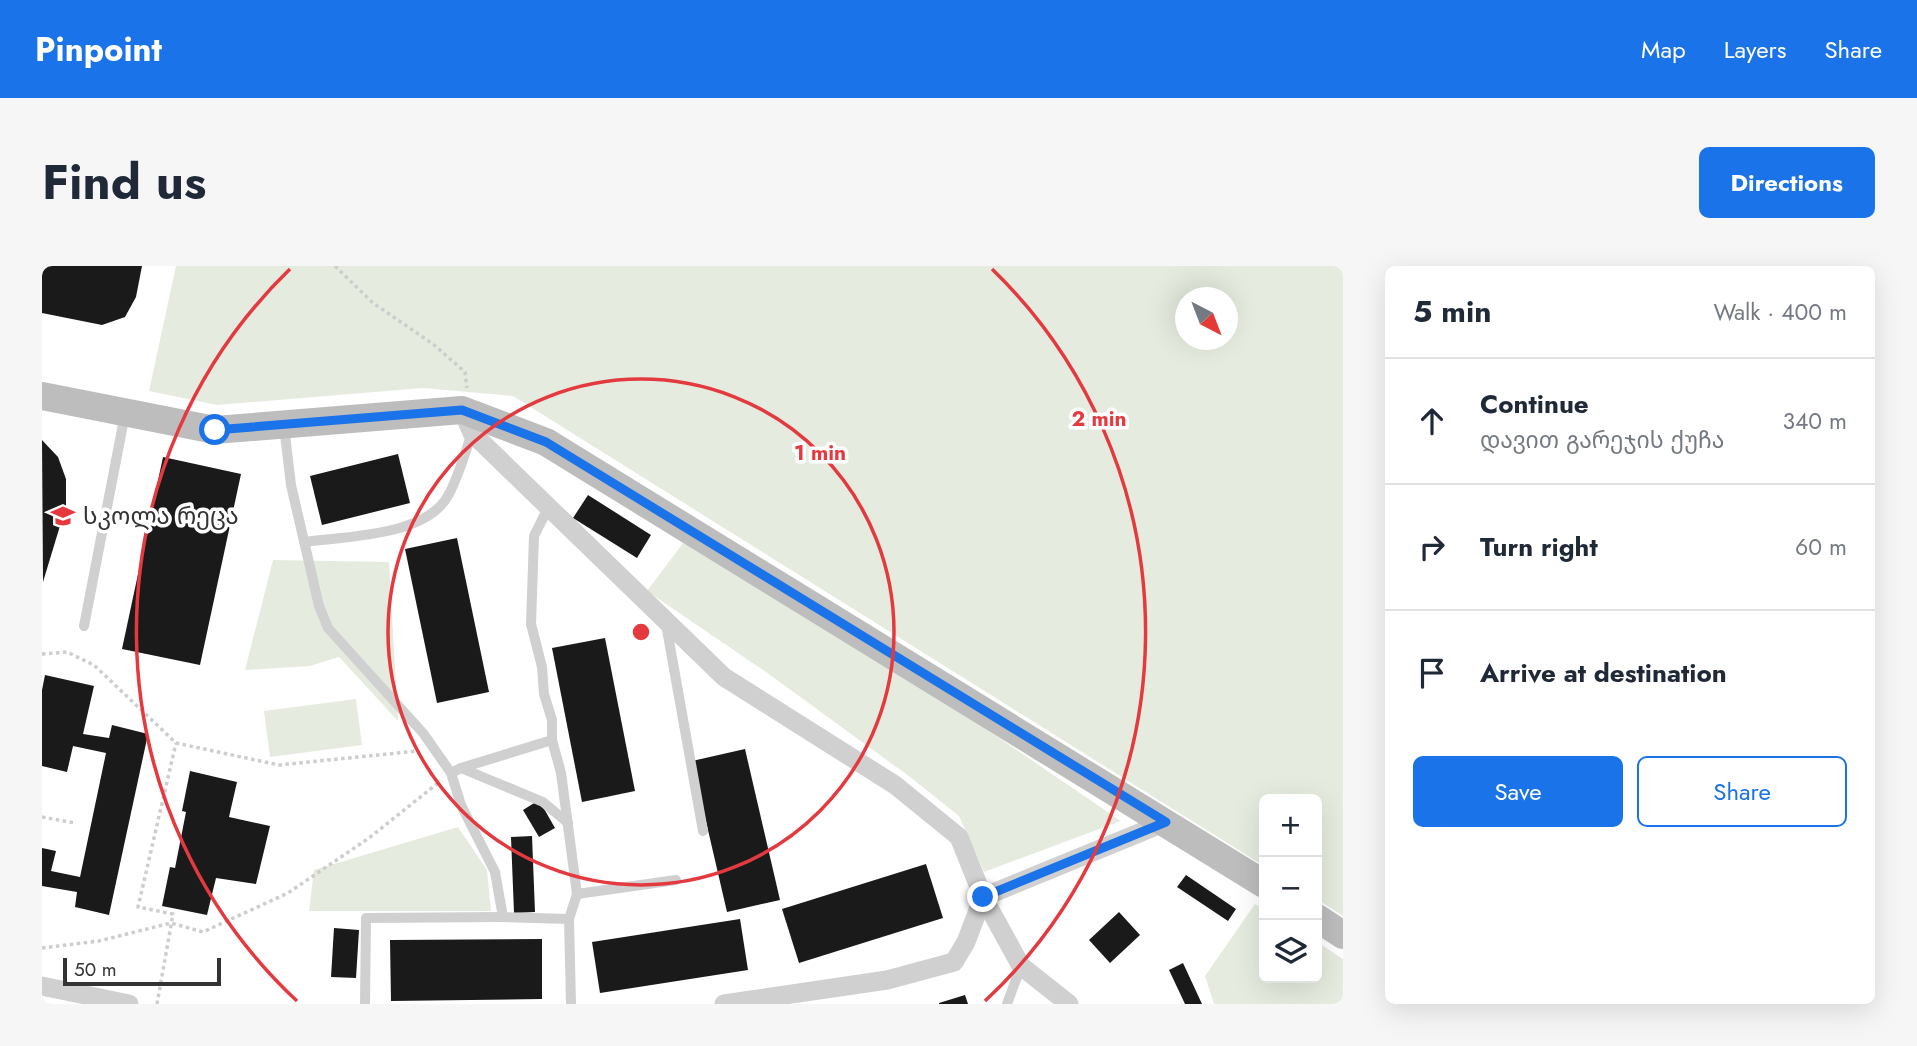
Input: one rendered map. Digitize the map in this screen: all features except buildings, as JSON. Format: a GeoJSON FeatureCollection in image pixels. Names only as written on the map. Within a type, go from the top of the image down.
{"type":"FeatureCollection","features":[{"type":"Feature","properties":{"kind":"main road"},"geometry":{"type":"LineString","coordinates":[[42,396],[215,430],[284,424],[467,422],[546,442],[1259,881]]}},
{"type":"Feature","properties":{"kind":"main road"},"geometry":{"type":"LineString","coordinates":[[1320,920],[1343,934]]}},
{"type":"Feature","properties":{"kind":"street"},"geometry":{"type":"LineString","coordinates":[[467,422],[548,508],[724,677],[895,785],[959,836],[983,897],[1021,966],[1069,1004]]}},
{"type":"Feature","properties":{"kind":"street"},"geometry":{"type":"LineString","coordinates":[[724,1004],[768,1001],[887,980],[954,962],[966,942],[983,897],[1166,822]]}},
{"type":"Feature","properties":{"kind":"street"},"geometry":{"type":"LineString","coordinates":[[42,986],[129,1004]]}},
{"type":"Feature","properties":{"kind":"lane"},"geometry":{"type":"LineString","coordinates":[[84,626],[125,414]]}},
{"type":"Feature","properties":{"kind":"lane"},"geometry":{"type":"LineString","coordinates":[[304,542],[396,530],[428,517],[448,497],[467,422]]}},
{"type":"Feature","properties":{"kind":"lane"},"geometry":{"type":"LineString","coordinates":[[284,424],[291,485],[319,606],[328,628],[436,750],[450,773],[461,805],[495,872],[503,917]]}},
{"type":"Feature","properties":{"kind":"lane"},"geometry":{"type":"LineString","coordinates":[[548,508],[534,536],[531,624],[544,694],[552,720],[552,740],[561,773],[577,894],[569,919],[571,1004]]}},
{"type":"Feature","properties":{"kind":"lane"},"geometry":{"type":"LineString","coordinates":[[665,620],[703,831]]}},
{"type":"Feature","properties":{"kind":"lane"},"geometry":{"type":"LineString","coordinates":[[450,773],[552,740]]}},
{"type":"Feature","properties":{"kind":"lane"},"geometry":{"type":"LineString","coordinates":[[461,768],[543,802],[568,823]]}},
{"type":"Feature","properties":{"kind":"lane"},"geometry":{"type":"LineString","coordinates":[[577,894],[677,880]]}},
{"type":"Feature","properties":{"kind":"lane"},"geometry":{"type":"LineString","coordinates":[[365,1004],[366,918],[569,919]]}},
{"type":"Feature","properties":{"kind":"lane"},"geometry":{"type":"LineString","coordinates":[[1007,1004],[1021,966]]}},
{"type":"Feature","properties":{"kind":"path"},"geometry":{"type":"LineString","coordinates":[[335,266],[373,303],[433,344],[465,372],[468,393],[467,422]]}},
{"type":"Feature","properties":{"kind":"path"},"geometry":{"type":"LineString","coordinates":[[42,654],[67,652],[94,665],[176,743],[279,765],[436,750]]}},
{"type":"Feature","properties":{"kind":"path"},"geometry":{"type":"LineString","coordinates":[[157,1004],[173,914],[138,906],[176,743]]}},
{"type":"Feature","properties":{"kind":"path"},"geometry":{"type":"LineString","coordinates":[[42,948],[99,941],[171,923],[203,932],[288,892],[369,838],[450,773]]}},
{"type":"Feature","properties":{"kind":"path"},"geometry":{"type":"LineString","coordinates":[[42,817],[75,823]]}},
{"type":"Feature","properties":{"kind":"shaded area"},"geometry":{"type":"Polygon","coordinates":[[[176,266],[1343,266],[1343,916],[1322,902],[1322,794],[1259,794],[1259,863],[513,396],[423,388],[217,405],[149,391],[176,266]]]}},
{"type":"Feature","properties":{"kind":"shaded area"},"geometry":{"type":"Polygon","coordinates":[[[686,539],[958,710],[1121,821],[984,872],[959,816],[766,672],[647,591],[686,539]]]}},
{"type":"Feature","properties":{"kind":"shaded area"},"geometry":{"type":"Polygon","coordinates":[[[273,560],[389,562],[398,721],[339,657],[310,666],[245,670],[273,560]]]}},
{"type":"Feature","properties":{"kind":"shaded area"},"geometry":{"type":"Polygon","coordinates":[[[356,699],[362,745],[270,757],[264,711],[356,699]]]}},
{"type":"Feature","properties":{"kind":"shaded area"},"geometry":{"type":"Polygon","coordinates":[[[458,827],[487,870],[491,911],[309,911],[314,870],[458,827]]]}},
{"type":"Feature","properties":{"kind":"shaded area"},"geometry":{"type":"Polygon","coordinates":[[[1255,904],[1259,906],[1259,983],[1322,983],[1322,945],[1343,959],[1343,1004],[1214,1004],[1205,976],[1255,904]]]}},
{"type":"Feature","properties":{"kind":"place","name":"სკოლა რეცა"},"geometry":{"type":"Point","coordinates":[63,516]}},
{"type":"Feature","properties":{"kind":"route"},"geometry":{"type":"LineString","coordinates":[[215,430],[462,410],[546,442],[1166,822],[983,897]]}}]}
